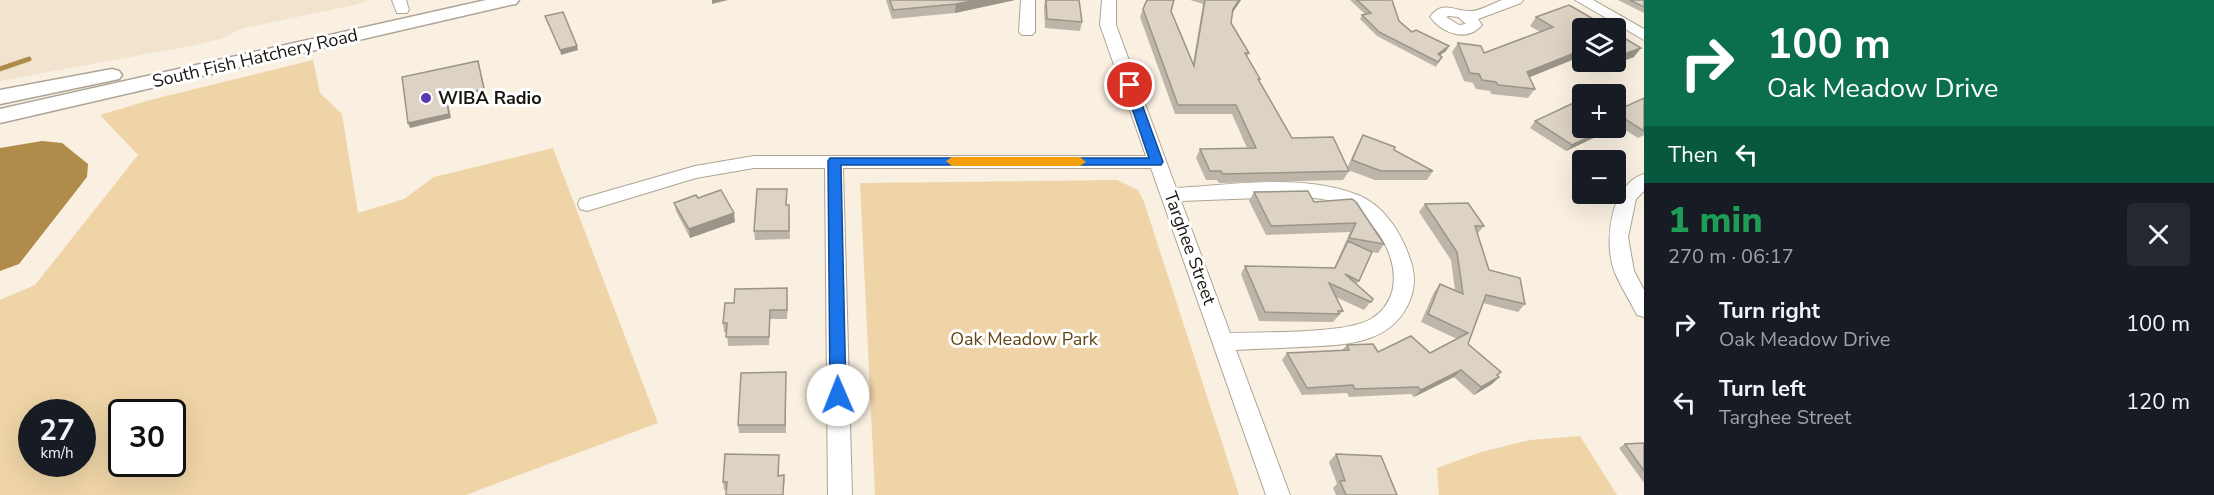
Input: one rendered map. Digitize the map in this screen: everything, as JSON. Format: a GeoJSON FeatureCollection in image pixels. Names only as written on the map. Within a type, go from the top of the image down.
{"type":"FeatureCollection","features":[{"type":"Feature","properties":{"kind":"main road","name":"South Fish Hatchery Road"},"geometry":{"type":"LineString","coordinates":[[0,97],[185,60],[400,5],[448,0]]}},
{"type":"Feature","properties":{"kind":"main road","name":"South Fish Hatchery Road"},"geometry":{"type":"LineString","coordinates":[[0,116],[510,0]]}},
{"type":"Feature","properties":{"kind":"street"},"geometry":{"type":"LineString","coordinates":[[1027,32],[1028,0]]}},
{"type":"Feature","properties":{"kind":"street","name":"Targhee Street"},"geometry":{"type":"LineString","coordinates":[[1109,0],[1108,25],[1278,495]]}},
{"type":"Feature","properties":{"kind":"street"},"geometry":{"type":"LineString","coordinates":[[1469,17],[1516,0]]}},
{"type":"Feature","properties":{"kind":"street"},"geometry":{"type":"LineString","coordinates":[[1582,0],[1644,35]]}},
{"type":"Feature","properties":{"kind":"street"},"geometry":{"type":"LineString","coordinates":[[834,161],[840,495]]}},
{"type":"Feature","properties":{"kind":"street"},"geometry":{"type":"LineString","coordinates":[[587,204],[695,172],[754,162],[1157,162]]}},
{"type":"Feature","properties":{"kind":"street"},"geometry":{"type":"LineString","coordinates":[[1644,180],[1627,197],[1618,237],[1624,271],[1644,309]]}},
{"type":"Feature","properties":{"kind":"street"},"geometry":{"type":"LineString","coordinates":[[1171,195],[1301,191],[1344,197],[1368,210],[1384,225],[1398,250],[1407,278],[1401,303],[1383,323],[1351,336],[1223,342]]}},
{"type":"Feature","properties":{"kind":"shaded area"},"geometry":{"type":"Polygon","coordinates":[[[0,0],[367,0],[359,4],[244,28],[220,39],[195,45],[0,81],[0,0]]]}},
{"type":"Feature","properties":{"kind":"shaded area"},"geometry":{"type":"Polygon","coordinates":[[[42,141],[62,143],[88,164],[87,177],[19,264],[0,271],[0,148],[42,141]]]}},
{"type":"Feature","properties":{"kind":"green space"},"geometry":{"type":"Polygon","coordinates":[[[313,60],[320,93],[342,114],[358,213],[404,199],[434,177],[553,148],[658,423],[466,495],[0,495],[0,300],[35,285],[138,155],[100,115],[150,100],[313,60]]]}},
{"type":"Feature","properties":{"kind":"green space","name":"Oak Meadow Park"},"geometry":{"type":"Polygon","coordinates":[[[1117,180],[1138,190],[1144,202],[1239,495],[875,495],[860,183],[1117,180]]]}},
{"type":"Feature","properties":{"kind":"green space"},"geometry":{"type":"Polygon","coordinates":[[[1580,436],[1617,495],[1439,495],[1437,468],[1481,452],[1530,440],[1580,436]]]}},
{"type":"Feature","properties":{"kind":"building"},"geometry":{"type":"Polygon","coordinates":[[[890,0],[976,0],[893,10],[890,0]]]}},
{"type":"Feature","properties":{"kind":"building"},"geometry":{"type":"Polygon","coordinates":[[[1046,0],[1079,0],[1082,22],[1047,19],[1046,0]]]}},
{"type":"Feature","properties":{"kind":"building"},"geometry":{"type":"Polygon","coordinates":[[[1147,0],[1174,0],[1171,11],[1194,66],[1205,0],[1239,0],[1233,9],[1231,23],[1249,53],[1245,53],[1260,79],[1258,79],[1292,138],[1333,137],[1349,171],[1223,174],[1221,171],[1210,171],[1200,149],[1256,148],[1236,105],[1178,105],[1143,9],[1147,0]]]}},
{"type":"Feature","properties":{"kind":"building"},"geometry":{"type":"Polygon","coordinates":[[[1357,0],[1392,0],[1399,21],[1412,32],[1416,30],[1449,46],[1438,54],[1442,57],[1438,62],[1379,32],[1362,15],[1371,13],[1357,0]]]}},
{"type":"Feature","properties":{"kind":"building"},"geometry":{"type":"Polygon","coordinates":[[[1630,0],[1644,0],[1644,7],[1630,0]]]}},
{"type":"Feature","properties":{"kind":"building"},"geometry":{"type":"Polygon","coordinates":[[[1569,5],[1592,18],[1572,18],[1572,54],[1527,72],[1535,89],[1498,85],[1496,82],[1482,80],[1479,74],[1470,73],[1458,43],[1481,46],[1484,53],[1553,27],[1536,17],[1569,5]]]}},
{"type":"Feature","properties":{"kind":"building"},"geometry":{"type":"Polygon","coordinates":[[[563,12],[577,46],[560,50],[545,16],[563,12]]]}},
{"type":"Feature","properties":{"kind":"building"},"geometry":{"type":"Polygon","coordinates":[[[1626,39],[1641,48],[1626,53],[1626,39]]]}},
{"type":"Feature","properties":{"kind":"building","name":"WIBA Radio"},"geometry":{"type":"Polygon","coordinates":[[[478,61],[484,89],[446,98],[449,114],[408,123],[402,77],[478,61]]]}},
{"type":"Feature","properties":{"kind":"building"},"geometry":{"type":"Polygon","coordinates":[[[1644,98],[1644,131],[1626,120],[1627,106],[1644,98]]]}},
{"type":"Feature","properties":{"kind":"building"},"geometry":{"type":"Polygon","coordinates":[[[1572,104],[1572,138],[1587,138],[1572,145],[1535,121],[1572,104]]]}},
{"type":"Feature","properties":{"kind":"building"},"geometry":{"type":"Polygon","coordinates":[[[1363,135],[1395,147],[1394,150],[1433,171],[1381,171],[1352,160],[1363,135]]]}},
{"type":"Feature","properties":{"kind":"building"},"geometry":{"type":"Polygon","coordinates":[[[757,189],[787,189],[789,231],[754,231],[757,189]]]}},
{"type":"Feature","properties":{"kind":"building"},"geometry":{"type":"Polygon","coordinates":[[[721,190],[734,213],[689,229],[674,203],[696,195],[698,198],[721,190]]]}},
{"type":"Feature","properties":{"kind":"building"},"geometry":{"type":"Polygon","coordinates":[[[1308,191],[1314,202],[1352,199],[1384,244],[1349,238],[1356,223],[1271,226],[1254,192],[1308,191]]]}},
{"type":"Feature","properties":{"kind":"building"},"geometry":{"type":"Polygon","coordinates":[[[1468,203],[1484,226],[1475,226],[1489,270],[1520,278],[1525,304],[1486,295],[1468,344],[1501,372],[1497,375],[1499,377],[1481,387],[1461,370],[1421,390],[1418,387],[1355,389],[1353,385],[1307,388],[1287,353],[1349,350],[1347,345],[1373,344],[1378,352],[1411,336],[1430,353],[1468,333],[1428,314],[1440,284],[1463,294],[1457,252],[1425,204],[1468,203]]]}},
{"type":"Feature","properties":{"kind":"building"},"geometry":{"type":"Polygon","coordinates":[[[1348,241],[1372,252],[1359,281],[1345,274],[1373,299],[1371,302],[1329,283],[1343,311],[1338,311],[1339,314],[1265,312],[1245,266],[1335,268],[1348,241]]]}},
{"type":"Feature","properties":{"kind":"building"},"geometry":{"type":"Polygon","coordinates":[[[787,288],[787,310],[770,310],[769,337],[726,337],[727,323],[723,323],[725,303],[734,303],[735,289],[787,288]]]}},
{"type":"Feature","properties":{"kind":"building"},"geometry":{"type":"Polygon","coordinates":[[[786,372],[785,425],[738,425],[741,373],[786,372]]]}},
{"type":"Feature","properties":{"kind":"building"},"geometry":{"type":"Polygon","coordinates":[[[1644,443],[1644,471],[1625,444],[1644,443]]]}},
{"type":"Feature","properties":{"kind":"building"},"geometry":{"type":"Polygon","coordinates":[[[725,454],[779,455],[778,476],[784,475],[783,495],[726,495],[727,482],[723,482],[725,454]]]}},
{"type":"Feature","properties":{"kind":"building"},"geometry":{"type":"Polygon","coordinates":[[[1336,454],[1381,456],[1397,495],[1346,495],[1340,481],[1345,481],[1336,454]]]}},
{"type":"Feature","properties":{"kind":"waterway"},"geometry":{"type":"LineString","coordinates":[[0,69],[29,59]]}},
{"type":"Feature","properties":{"kind":"slow traffic"},"geometry":{"type":"LineString","coordinates":[[952,161],[1080,162]]}},
{"type":"Feature","properties":{"kind":"place","name":"WIBA Radio"},"geometry":{"type":"Point","coordinates":[426,98]}},
{"type":"Feature","properties":{"kind":"route"},"geometry":{"type":"LineString","coordinates":[[838,395],[834,161],[1157,162],[1130,85]]}}]}
